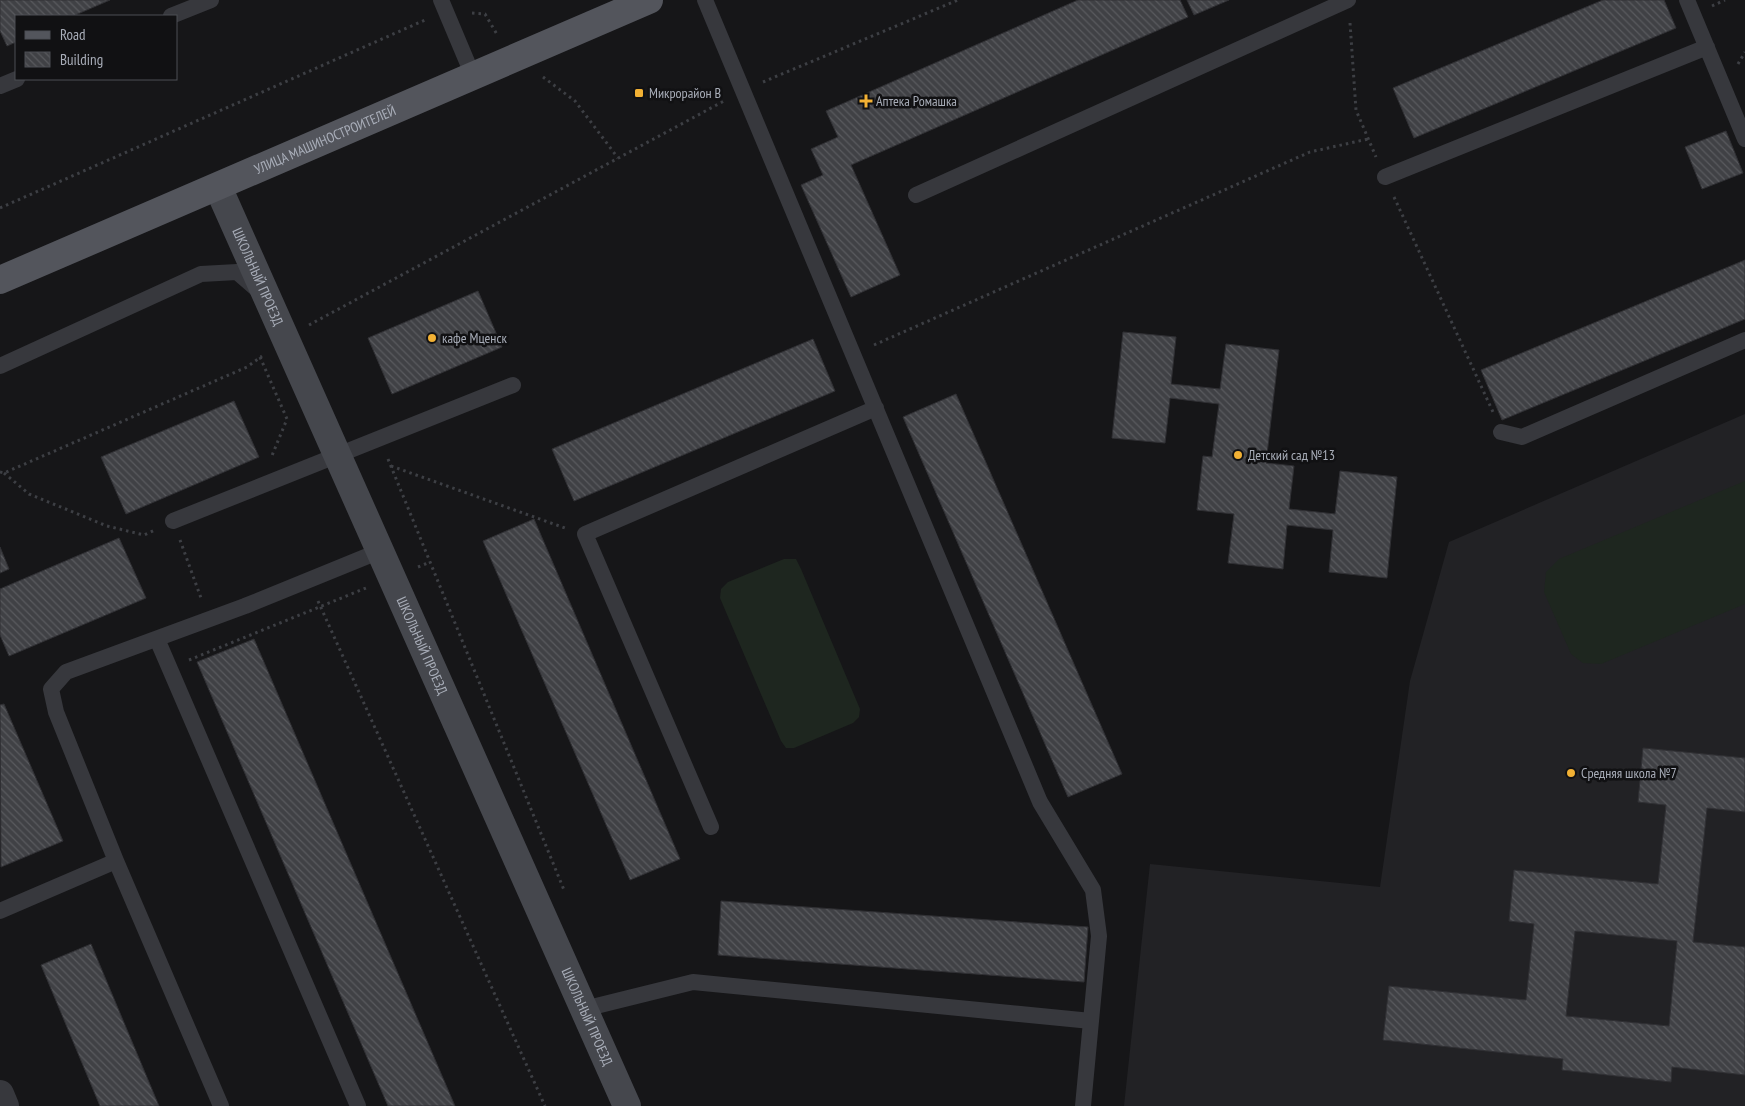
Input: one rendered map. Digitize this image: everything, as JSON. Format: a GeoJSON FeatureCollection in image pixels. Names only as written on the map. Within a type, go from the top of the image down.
{"type":"FeatureCollection","features":[{"type":"Feature","properties":{"kind":"main road","name":"УЛИЦА МАШИНОСТРОИТЕЛЕЙ"},"geometry":{"type":"LineString","coordinates":[[0,280],[649,0]]}},
{"type":"Feature","properties":{"kind":"main road","name":"ШКОЛЬНЫЙ ПРОЕЗД"},"geometry":{"type":"LineString","coordinates":[[218,187],[627,1106]]}},
{"type":"Feature","properties":{"kind":"street"},"geometry":{"type":"LineString","coordinates":[[0,1094],[5,1106]]}},
{"type":"Feature","properties":{"kind":"lane"},"geometry":{"type":"LineString","coordinates":[[174,15],[211,0]]}},
{"type":"Feature","properties":{"kind":"lane"},"geometry":{"type":"LineString","coordinates":[[706,0],[1040,802],[1093,890],[1100,936],[1083,1106]]}},
{"type":"Feature","properties":{"kind":"lane"},"geometry":{"type":"LineString","coordinates":[[916,194],[1348,0]]}},
{"type":"Feature","properties":{"kind":"lane"},"geometry":{"type":"LineString","coordinates":[[1687,0],[1745,139]]}},
{"type":"Feature","properties":{"kind":"lane"},"geometry":{"type":"LineString","coordinates":[[443,5],[473,76]]}},
{"type":"Feature","properties":{"kind":"lane"},"geometry":{"type":"LineString","coordinates":[[1385,177],[1707,47]]}},
{"type":"Feature","properties":{"kind":"lane"},"geometry":{"type":"LineString","coordinates":[[0,86],[15,80]]}},
{"type":"Feature","properties":{"kind":"lane"},"geometry":{"type":"LineString","coordinates":[[0,366],[201,274],[237,272],[268,298]]}},
{"type":"Feature","properties":{"kind":"lane"},"geometry":{"type":"LineString","coordinates":[[1502,432],[1522,437],[1745,340]]}},
{"type":"Feature","properties":{"kind":"lane"},"geometry":{"type":"LineString","coordinates":[[173,521],[337,455],[380,440],[512,385]]}},
{"type":"Feature","properties":{"kind":"lane"},"geometry":{"type":"LineString","coordinates":[[711,827],[585,534],[876,408]]}},
{"type":"Feature","properties":{"kind":"lane"},"geometry":{"type":"LineString","coordinates":[[221,1106],[116,861],[56,712],[51,689],[66,672],[158,639],[380,551]]}},
{"type":"Feature","properties":{"kind":"lane"},"geometry":{"type":"LineString","coordinates":[[158,639],[358,1106]]}},
{"type":"Feature","properties":{"kind":"lane"},"geometry":{"type":"LineString","coordinates":[[0,911],[116,861]]}},
{"type":"Feature","properties":{"kind":"lane"},"geometry":{"type":"LineString","coordinates":[[584,1009],[693,982],[1091,1021]]}},
{"type":"Feature","properties":{"kind":"path"},"geometry":{"type":"LineString","coordinates":[[208,618],[173,521],[144,535],[107,526],[29,494],[2,472],[247,367],[285,338],[743,91],[958,0]]}},
{"type":"Feature","properties":{"kind":"path"},"geometry":{"type":"LineString","coordinates":[[0,208],[443,5],[485,14],[510,60],[518,80],[542,77],[574,100],[618,158]]}},
{"type":"Feature","properties":{"kind":"path"},"geometry":{"type":"LineString","coordinates":[[1349,18],[1356,110],[1502,432]]}},
{"type":"Feature","properties":{"kind":"path"},"geometry":{"type":"LineString","coordinates":[[853,354],[1310,152],[1368,139]]}},
{"type":"Feature","properties":{"kind":"path"},"geometry":{"type":"LineString","coordinates":[[259,486],[287,419],[260,357]]}},
{"type":"Feature","properties":{"kind":"path"},"geometry":{"type":"LineString","coordinates":[[380,440],[565,892]]}},
{"type":"Feature","properties":{"kind":"path"},"geometry":{"type":"LineString","coordinates":[[391,466],[585,534]]}},
{"type":"Feature","properties":{"kind":"path"},"geometry":{"type":"LineString","coordinates":[[170,668],[430,562]]}},
{"type":"Feature","properties":{"kind":"path"},"geometry":{"type":"LineString","coordinates":[[309,580],[546,1106]]}},
{"type":"Feature","properties":{"kind":"shaded area","name":"Средняя школа №7"},"geometry":{"type":"Polygon","coordinates":[[[1745,414],[1745,1106],[1124,1106],[1150,864],[1380,887],[1410,681],[1449,542],[1745,414]]]}},
{"type":"Feature","properties":{"kind":"shaded area"},"geometry":{"type":"Polygon","coordinates":[[[1745,481],[1745,604],[1601,664],[1583,663],[1571,654],[1544,592],[1546,572],[1559,559],[1745,481]]]}},
{"type":"Feature","properties":{"kind":"shaded area"},"geometry":{"type":"Polygon","coordinates":[[[784,559],[796,559],[860,709],[859,717],[853,723],[794,748],[786,748],[781,741],[720,598],[721,589],[728,582],[784,559]]]}},
{"type":"Feature","properties":{"kind":"building"},"geometry":{"type":"Polygon","coordinates":[[[0,0],[110,0],[75,15],[15,15],[15,42],[7,46],[0,31],[0,0]]]}},
{"type":"Feature","properties":{"kind":"building"},"geometry":{"type":"Polygon","coordinates":[[[1078,0],[1180,0],[1188,17],[851,165],[900,275],[851,297],[801,185],[823,175],[811,149],[838,137],[826,111],[1078,0]]]}},
{"type":"Feature","properties":{"kind":"building"},"geometry":{"type":"Polygon","coordinates":[[[1187,0],[1229,0],[1194,15],[1187,0]]]}},
{"type":"Feature","properties":{"kind":"building"},"geometry":{"type":"Polygon","coordinates":[[[1603,0],[1664,0],[1676,28],[1414,138],[1393,88],[1603,0]]]}},
{"type":"Feature","properties":{"kind":"building"},"geometry":{"type":"Polygon","coordinates":[[[1726,131],[1743,173],[1702,189],[1685,147],[1726,131]]]}},
{"type":"Feature","properties":{"kind":"building"},"geometry":{"type":"Polygon","coordinates":[[[1745,260],[1745,319],[1502,420],[1481,370],[1745,260]]]}},
{"type":"Feature","properties":{"kind":"building"},"geometry":{"type":"Polygon","coordinates":[[[478,291],[502,347],[392,394],[368,338],[478,291]]]}},
{"type":"Feature","properties":{"kind":"building"},"geometry":{"type":"Polygon","coordinates":[[[1123,332],[1176,337],[1171,384],[1220,389],[1226,344],[1279,350],[1266,463],[1294,466],[1289,509],[1335,514],[1340,471],[1397,477],[1387,578],[1329,572],[1333,530],[1287,525],[1283,569],[1228,563],[1234,514],[1197,510],[1203,456],[1212,457],[1219,404],[1170,398],[1165,443],[1112,438],[1123,332]]]}},
{"type":"Feature","properties":{"kind":"building"},"geometry":{"type":"Polygon","coordinates":[[[813,339],[835,391],[574,501],[552,449],[813,339]]]}},
{"type":"Feature","properties":{"kind":"building"},"geometry":{"type":"Polygon","coordinates":[[[956,394],[1122,774],[1068,797],[903,417],[956,394]]]}},
{"type":"Feature","properties":{"kind":"building"},"geometry":{"type":"Polygon","coordinates":[[[234,401],[259,457],[126,514],[101,457],[234,401]]]}},
{"type":"Feature","properties":{"kind":"building"},"geometry":{"type":"Polygon","coordinates":[[[534,519],[680,859],[630,880],[483,541],[534,519]]]}},
{"type":"Feature","properties":{"kind":"building"},"geometry":{"type":"Polygon","coordinates":[[[119,538],[146,598],[9,656],[0,635],[0,589],[119,538]]]}},
{"type":"Feature","properties":{"kind":"building"},"geometry":{"type":"Polygon","coordinates":[[[0,547],[9,569],[0,573],[0,547]]]}},
{"type":"Feature","properties":{"kind":"building"},"geometry":{"type":"Polygon","coordinates":[[[254,639],[455,1106],[388,1106],[197,662],[254,639]]]}},
{"type":"Feature","properties":{"kind":"building"},"geometry":{"type":"Polygon","coordinates":[[[4,704],[63,841],[1,867],[0,705],[4,704]]]}},
{"type":"Feature","properties":{"kind":"building"},"geometry":{"type":"Polygon","coordinates":[[[1643,748],[1745,758],[1745,812],[1707,808],[1693,942],[1745,947],[1745,1075],[1672,1067],[1671,1082],[1562,1070],[1563,1059],[1383,1040],[1389,986],[1526,1000],[1534,924],[1509,921],[1514,870],[1658,884],[1666,805],[1638,802],[1643,748]],[[1575,931],[1566,1016],[1669,1026],[1677,941],[1575,931]]]}},
{"type":"Feature","properties":{"kind":"building"},"geometry":{"type":"Polygon","coordinates":[[[721,901],[1088,927],[1084,982],[718,955],[721,901]]]}},
{"type":"Feature","properties":{"kind":"building"},"geometry":{"type":"Polygon","coordinates":[[[91,944],[159,1106],[100,1106],[41,965],[91,944]]]}},
{"type":"Feature","properties":{"kind":"place","name":"Микрорайон В"},"geometry":{"type":"Point","coordinates":[639,93]}},
{"type":"Feature","properties":{"kind":"place","name":"Аптека Ромашка"},"geometry":{"type":"Point","coordinates":[866,101]}},
{"type":"Feature","properties":{"kind":"place","name":"кафе Мценск"},"geometry":{"type":"Point","coordinates":[432,338]}},
{"type":"Feature","properties":{"kind":"place","name":"Детский сад №13"},"geometry":{"type":"Point","coordinates":[1238,455]}},
{"type":"Feature","properties":{"kind":"place","name":"Средняя школа №7"},"geometry":{"type":"Point","coordinates":[1571,773]}}]}
